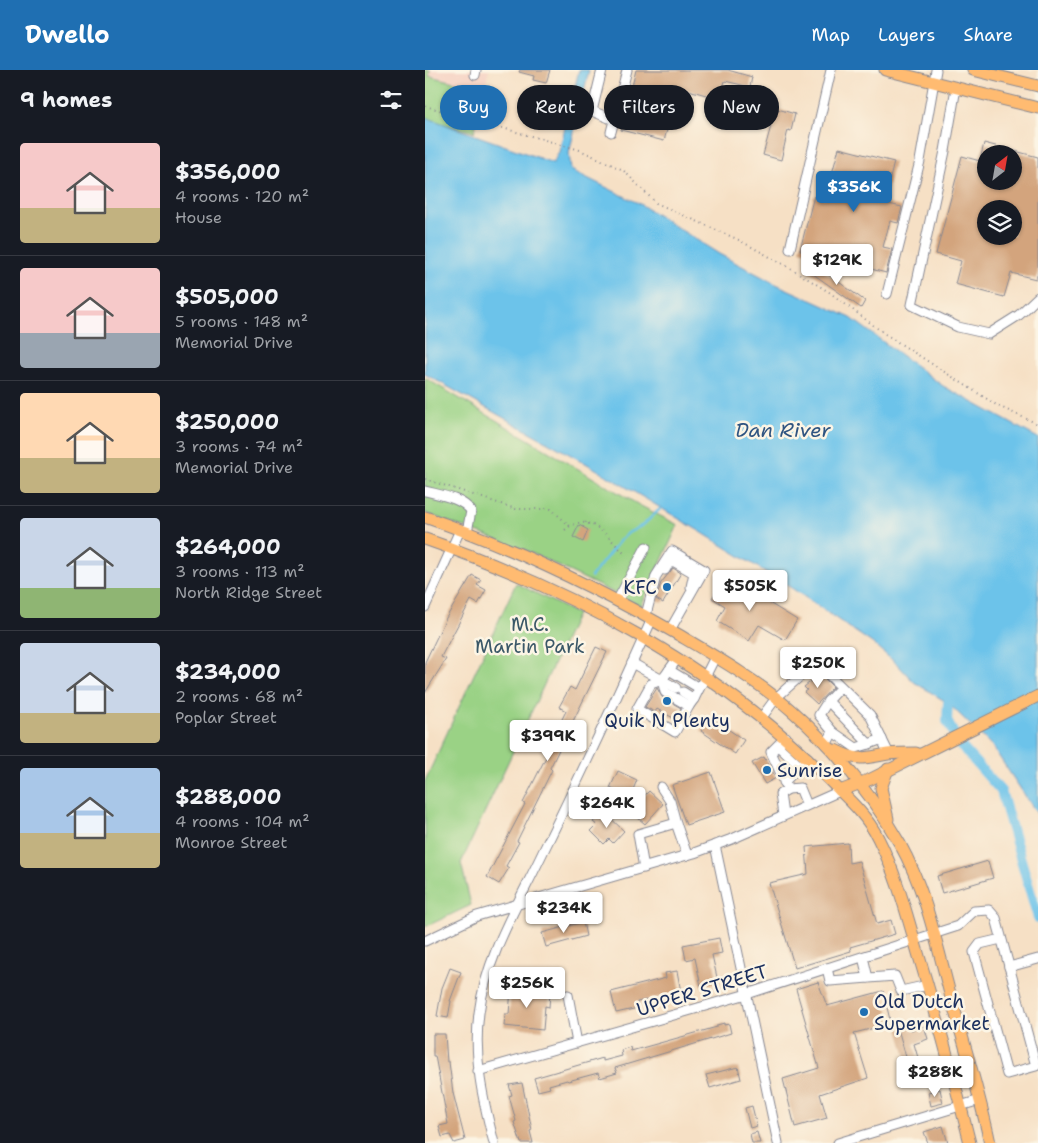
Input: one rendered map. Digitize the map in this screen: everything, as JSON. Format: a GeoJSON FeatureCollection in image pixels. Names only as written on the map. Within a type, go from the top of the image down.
{"type":"FeatureCollection","features":[{"type":"Feature","properties":{"kind":"main road"},"geometry":{"type":"LineString","coordinates":[[885,70],[1038,108]]}},
{"type":"Feature","properties":{"kind":"main road"},"geometry":{"type":"LineString","coordinates":[[973,70],[1038,86]]}},
{"type":"Feature","properties":{"kind":"main road"},"geometry":{"type":"LineString","coordinates":[[425,517],[538,563],[649,617],[715,657],[776,698],[827,746],[858,784],[891,830],[912,869],[934,934],[990,1143]]}},
{"type":"Feature","properties":{"kind":"main road"},"geometry":{"type":"LineString","coordinates":[[425,539],[451,548],[549,590],[643,638],[677,659],[702,682],[762,718],[782,742],[860,810],[878,837],[915,940],[970,1143]]}},
{"type":"Feature","properties":{"kind":"main road"},"geometry":{"type":"LineString","coordinates":[[840,791],[1038,696]]}},
{"type":"Feature","properties":{"kind":"main road"},"geometry":{"type":"LineString","coordinates":[[827,746],[855,759],[866,760],[889,754],[922,751]]}},
{"type":"Feature","properties":{"kind":"main road"},"geometry":{"type":"LineString","coordinates":[[888,769],[883,779],[882,798],[891,830]]}},
{"type":"Feature","properties":{"kind":"street"},"geometry":{"type":"LineString","coordinates":[[602,70],[591,111],[604,116]]}},
{"type":"Feature","properties":{"kind":"street"},"geometry":{"type":"LineString","coordinates":[[623,85],[627,70]]}},
{"type":"Feature","properties":{"kind":"street"},"geometry":{"type":"LineString","coordinates":[[790,249],[831,70]]}},
{"type":"Feature","properties":{"kind":"street"},"geometry":{"type":"LineString","coordinates":[[887,294],[920,161],[936,70]]}},
{"type":"Feature","properties":{"kind":"street"},"geometry":{"type":"LineString","coordinates":[[956,88],[945,151],[912,305],[958,327],[989,334],[1019,315],[1038,297]]}},
{"type":"Feature","properties":{"kind":"street"},"geometry":{"type":"LineString","coordinates":[[425,491],[459,501],[471,511],[463,531],[451,548],[425,607]]}},
{"type":"Feature","properties":{"kind":"street"},"geometry":{"type":"LineString","coordinates":[[617,601],[646,547]]}},
{"type":"Feature","properties":{"kind":"street"},"geometry":{"type":"LineString","coordinates":[[494,1143],[478,1071],[477,1029],[484,988],[491,966],[517,906],[643,638],[649,617],[650,592],[656,576],[672,551],[704,570],[670,630]]}},
{"type":"Feature","properties":{"kind":"street"},"geometry":{"type":"LineString","coordinates":[[677,659],[662,680],[651,684],[637,709],[675,732],[715,657]]}},
{"type":"Feature","properties":{"kind":"street"},"geometry":{"type":"LineString","coordinates":[[762,718],[776,698],[816,662],[870,715],[889,754]]}},
{"type":"Feature","properties":{"kind":"street"},"geometry":{"type":"LineString","coordinates":[[632,663],[679,690],[691,703]]}},
{"type":"Feature","properties":{"kind":"street"},"geometry":{"type":"LineString","coordinates":[[669,670],[702,682]]}},
{"type":"Feature","properties":{"kind":"street"},"geometry":{"type":"LineString","coordinates":[[662,680],[665,692],[691,703]]}},
{"type":"Feature","properties":{"kind":"street"},"geometry":{"type":"LineString","coordinates":[[841,687],[828,701],[819,715],[833,732],[856,748],[882,739]]}},
{"type":"Feature","properties":{"kind":"street"},"geometry":{"type":"LineString","coordinates":[[828,701],[869,744]]}},
{"type":"Feature","properties":{"kind":"street"},"geometry":{"type":"LineString","coordinates":[[827,746],[833,732]]}},
{"type":"Feature","properties":{"kind":"street"},"geometry":{"type":"LineString","coordinates":[[782,742],[771,752],[786,785]]}},
{"type":"Feature","properties":{"kind":"street"},"geometry":{"type":"LineString","coordinates":[[783,816],[780,794],[804,762]]}},
{"type":"Feature","properties":{"kind":"street"},"geometry":{"type":"LineString","coordinates":[[786,785],[800,788],[807,805]]}},
{"type":"Feature","properties":{"kind":"street"},"geometry":{"type":"LineString","coordinates":[[661,787],[670,801],[687,855]]}},
{"type":"Feature","properties":{"kind":"street"},"geometry":{"type":"LineString","coordinates":[[425,941],[477,916],[517,906],[715,845],[840,791]]}},
{"type":"Feature","properties":{"kind":"street"},"geometry":{"type":"LineString","coordinates":[[644,868],[638,834],[676,823]]}},
{"type":"Feature","properties":{"kind":"street"},"geometry":{"type":"LineString","coordinates":[[715,845],[778,1143]]}},
{"type":"Feature","properties":{"kind":"street","name":"UPPER STREET"},"geometry":{"type":"LineString","coordinates":[[478,1071],[747,994],[863,957],[958,926],[974,911],[989,910],[996,918],[1001,939]]}},
{"type":"Feature","properties":{"kind":"street"},"geometry":{"type":"LineString","coordinates":[[1001,939],[1036,1066],[1007,1074],[975,952],[981,944],[1001,939]]}},
{"type":"Feature","properties":{"kind":"street"},"geometry":{"type":"LineString","coordinates":[[863,957],[868,978]]}},
{"type":"Feature","properties":{"kind":"street"},"geometry":{"type":"LineString","coordinates":[[1009,967],[1036,960]]}},
{"type":"Feature","properties":{"kind":"street"},"geometry":{"type":"LineString","coordinates":[[827,968],[830,982],[895,976],[901,992],[928,985]]}},
{"type":"Feature","properties":{"kind":"street"},"geometry":{"type":"LineString","coordinates":[[568,995],[577,1043]]}},
{"type":"Feature","properties":{"kind":"street"},"geometry":{"type":"LineString","coordinates":[[838,1143],[980,1100]]}},
{"type":"Feature","properties":{"kind":"path"},"geometry":{"type":"LineString","coordinates":[[425,106],[579,150],[623,170],[656,203],[739,240],[792,268],[834,295],[885,334],[998,406],[1038,424]]}},
{"type":"Feature","properties":{"kind":"path"},"geometry":{"type":"LineString","coordinates":[[425,479],[516,509],[551,509],[570,526]]}},
{"type":"Feature","properties":{"kind":"path"},"geometry":{"type":"LineString","coordinates":[[565,530],[577,522],[586,522],[595,526],[626,555]]}},
{"type":"Feature","properties":{"kind":"path"},"geometry":{"type":"LineString","coordinates":[[583,528],[586,522]]}},
{"type":"Feature","properties":{"kind":"shaded area"},"geometry":{"type":"Polygon","coordinates":[[[430,70],[489,70],[485,85],[467,85],[428,76],[430,70]]]}},
{"type":"Feature","properties":{"kind":"green space"},"geometry":{"type":"Polygon","coordinates":[[[425,70],[430,70],[429,76],[467,85],[440,85],[440,123],[425,119],[425,70]]]}},
{"type":"Feature","properties":{"kind":"green space"},"geometry":{"type":"Polygon","coordinates":[[[425,378],[639,505],[678,525],[641,606],[525,550],[425,513],[425,378]]]}},
{"type":"Feature","properties":{"kind":"green space","name":"M.C. Martin Park"},"geometry":{"type":"Polygon","coordinates":[[[516,583],[577,614],[461,863],[471,905],[425,927],[425,781],[516,583]]]}},
{"type":"Feature","properties":{"kind":"water","name":"Dan River"},"geometry":{"type":"Polygon","coordinates":[[[579,70],[589,70],[585,85],[575,85],[579,70]]]}},
{"type":"Feature","properties":{"kind":"water","name":"Dan River"},"geometry":{"type":"Polygon","coordinates":[[[425,117],[440,122],[440,130],[461,130],[553,163],[559,152],[564,130],[575,130],[569,153],[571,170],[640,204],[719,254],[776,284],[851,318],[943,386],[1038,438],[1038,815],[992,746],[948,703],[914,682],[897,664],[872,643],[793,589],[701,532],[589,465],[425,374],[425,117]]]}},
{"type":"Feature","properties":{"kind":"building"},"geometry":{"type":"Polygon","coordinates":[[[520,70],[550,70],[546,83],[533,80],[534,76],[519,72],[520,70]]]}},
{"type":"Feature","properties":{"kind":"building"},"geometry":{"type":"Polygon","coordinates":[[[636,70],[728,70],[752,77],[750,85],[725,81],[724,85],[704,85],[704,94],[694,92],[694,85],[632,85],[636,70]]]}},
{"type":"Feature","properties":{"kind":"building"},"geometry":{"type":"Polygon","coordinates":[[[779,109],[795,114],[791,131],[788,130],[781,160],[763,155],[770,130],[779,130],[779,109]]]}},
{"type":"Feature","properties":{"kind":"building"},"geometry":{"type":"Polygon","coordinates":[[[621,130],[667,130],[664,141],[621,130]]]}},
{"type":"Feature","properties":{"kind":"building"},"geometry":{"type":"Polygon","coordinates":[[[839,148],[894,162],[884,203],[902,207],[898,223],[890,221],[883,247],[892,249],[886,273],[800,250],[814,196],[825,199],[839,148]]]}},
{"type":"Feature","properties":{"kind":"building"},"geometry":{"type":"Polygon","coordinates":[[[1023,153],[1038,157],[1038,272],[1036,279],[1011,273],[1004,297],[955,284],[961,261],[936,254],[962,156],[977,160],[977,190],[1023,190],[1023,153]]]}},
{"type":"Feature","properties":{"kind":"building"},"geometry":{"type":"Polygon","coordinates":[[[814,264],[865,301],[861,308],[809,271],[814,264]]]}},
{"type":"Feature","properties":{"kind":"building"},"geometry":{"type":"Polygon","coordinates":[[[579,525],[588,530],[583,542],[573,537],[579,525]]]}},
{"type":"Feature","properties":{"kind":"building"},"geometry":{"type":"Polygon","coordinates":[[[673,568],[681,573],[663,603],[656,599],[661,583],[673,568]]]}},
{"type":"Feature","properties":{"kind":"building"},"geometry":{"type":"Polygon","coordinates":[[[472,575],[481,580],[477,585],[486,590],[478,604],[471,600],[441,657],[446,659],[425,693],[425,662],[446,618],[472,575]]]}},
{"type":"Feature","properties":{"kind":"building"},"geometry":{"type":"Polygon","coordinates":[[[725,576],[797,620],[785,640],[759,625],[749,641],[717,621],[725,606],[712,598],[725,576]]]}},
{"type":"Feature","properties":{"kind":"building"},"geometry":{"type":"Polygon","coordinates":[[[596,647],[607,652],[550,768],[552,770],[506,866],[509,868],[499,884],[487,877],[525,804],[523,803],[566,711],[559,707],[570,687],[575,690],[596,647]]]}},
{"type":"Feature","properties":{"kind":"building"},"geometry":{"type":"Polygon","coordinates":[[[820,674],[833,687],[817,704],[804,692],[807,690],[804,687],[820,674]]]}},
{"type":"Feature","properties":{"kind":"building"},"geometry":{"type":"Polygon","coordinates":[[[657,688],[662,697],[681,708],[675,719],[657,709],[655,712],[645,707],[657,688]]]}},
{"type":"Feature","properties":{"kind":"building"},"geometry":{"type":"Polygon","coordinates":[[[710,717],[744,740],[735,754],[701,731],[710,717]]]}},
{"type":"Feature","properties":{"kind":"building"},"geometry":{"type":"Polygon","coordinates":[[[764,757],[776,778],[765,784],[752,763],[764,757]]]}},
{"type":"Feature","properties":{"kind":"building"},"geometry":{"type":"Polygon","coordinates":[[[618,771],[637,780],[630,797],[610,788],[618,771]]]}},
{"type":"Feature","properties":{"kind":"building"},"geometry":{"type":"Polygon","coordinates":[[[711,772],[725,812],[686,825],[672,785],[711,772]]]}},
{"type":"Feature","properties":{"kind":"building"},"geometry":{"type":"Polygon","coordinates":[[[649,791],[663,804],[645,824],[630,811],[649,791]]]}},
{"type":"Feature","properties":{"kind":"building"},"geometry":{"type":"Polygon","coordinates":[[[603,811],[624,831],[613,843],[609,839],[604,844],[591,831],[597,825],[593,822],[603,811]]]}},
{"type":"Feature","properties":{"kind":"building"},"geometry":{"type":"Polygon","coordinates":[[[848,843],[849,863],[859,861],[877,924],[891,920],[895,934],[850,947],[851,951],[795,968],[769,883],[808,874],[806,847],[848,843]]]}},
{"type":"Feature","properties":{"kind":"building"},"geometry":{"type":"Polygon","coordinates":[[[988,861],[993,878],[942,893],[937,876],[988,861]]]}},
{"type":"Feature","properties":{"kind":"building"},"geometry":{"type":"Polygon","coordinates":[[[583,922],[586,936],[546,947],[542,933],[583,922]]]}},
{"type":"Feature","properties":{"kind":"building"},"geometry":{"type":"Polygon","coordinates":[[[719,938],[722,953],[712,955],[718,982],[701,986],[695,958],[686,960],[683,945],[719,938]]]}},
{"type":"Feature","properties":{"kind":"building"},"geometry":{"type":"Polygon","coordinates":[[[450,968],[461,972],[450,1001],[448,1018],[437,1016],[442,988],[450,968]]]}},
{"type":"Feature","properties":{"kind":"building"},"geometry":{"type":"Polygon","coordinates":[[[677,971],[681,992],[637,1002],[638,1008],[616,1013],[611,992],[666,978],[665,973],[677,971]]]}},
{"type":"Feature","properties":{"kind":"building"},"geometry":{"type":"Polygon","coordinates":[[[818,982],[827,1006],[883,991],[891,1024],[854,1033],[868,1078],[820,1094],[827,1118],[795,1127],[783,1079],[819,1068],[796,989],[818,982]]]}},
{"type":"Feature","properties":{"kind":"building"},"geometry":{"type":"Polygon","coordinates":[[[511,989],[550,993],[549,1007],[545,1006],[543,1030],[504,1026],[505,1014],[509,1014],[511,989]]]}},
{"type":"Feature","properties":{"kind":"building"},"geometry":{"type":"Polygon","coordinates":[[[724,1023],[724,1025],[729,1024],[731,1033],[615,1068],[617,1073],[600,1078],[598,1073],[567,1080],[549,1085],[550,1088],[538,1091],[534,1078],[603,1058],[603,1061],[622,1056],[621,1050],[630,1047],[631,1051],[717,1027],[717,1025],[724,1023]]]}},
{"type":"Feature","properties":{"kind":"building"},"geometry":{"type":"Polygon","coordinates":[[[910,1026],[911,1030],[924,1026],[928,1039],[914,1044],[921,1068],[910,1071],[898,1029],[910,1026]]]}},
{"type":"Feature","properties":{"kind":"building"},"geometry":{"type":"Polygon","coordinates":[[[433,1034],[445,1034],[447,1062],[449,1062],[453,1093],[465,1140],[454,1143],[450,1135],[442,1137],[439,1126],[448,1124],[435,1056],[433,1056],[433,1034]]]}},
{"type":"Feature","properties":{"kind":"building"},"geometry":{"type":"Polygon","coordinates":[[[738,1067],[741,1079],[710,1088],[706,1075],[738,1067]]]}},
{"type":"Feature","properties":{"kind":"building"},"geometry":{"type":"Polygon","coordinates":[[[522,1083],[533,1143],[521,1143],[514,1122],[516,1121],[509,1096],[512,1095],[509,1085],[522,1083]]]}},
{"type":"Feature","properties":{"kind":"building"},"geometry":{"type":"Polygon","coordinates":[[[940,1089],[943,1103],[931,1106],[928,1092],[940,1089]]]}},
{"type":"Feature","properties":{"kind":"building"},"geometry":{"type":"Polygon","coordinates":[[[752,1106],[757,1126],[750,1128],[745,1108],[752,1106]]]}},
{"type":"Feature","properties":{"kind":"building"},"geometry":{"type":"Polygon","coordinates":[[[943,1126],[948,1143],[928,1143],[924,1132],[943,1126]]]}},
{"type":"Feature","properties":{"kind":"building"},"geometry":{"type":"Polygon","coordinates":[[[757,1132],[760,1143],[752,1143],[750,1134],[757,1132]]]}},
{"type":"Feature","properties":{"kind":"waterway"},"geometry":{"type":"LineString","coordinates":[[591,577],[620,540],[643,525],[660,509]]}},
{"type":"Feature","properties":{"kind":"waterway"},"geometry":{"type":"LineString","coordinates":[[948,703],[947,721],[960,745],[1001,791],[1038,918]]}},
{"type":"Feature","properties":{"kind":"place","name":"KFC"},"geometry":{"type":"Point","coordinates":[667,587]}},
{"type":"Feature","properties":{"kind":"place","name":"Quik N Plenty"},"geometry":{"type":"Point","coordinates":[667,701]}},
{"type":"Feature","properties":{"kind":"place","name":"Sunrise"},"geometry":{"type":"Point","coordinates":[767,770]}},
{"type":"Feature","properties":{"kind":"place","name":"Old Dutch Supermarket"},"geometry":{"type":"Point","coordinates":[864,1012]}}]}
